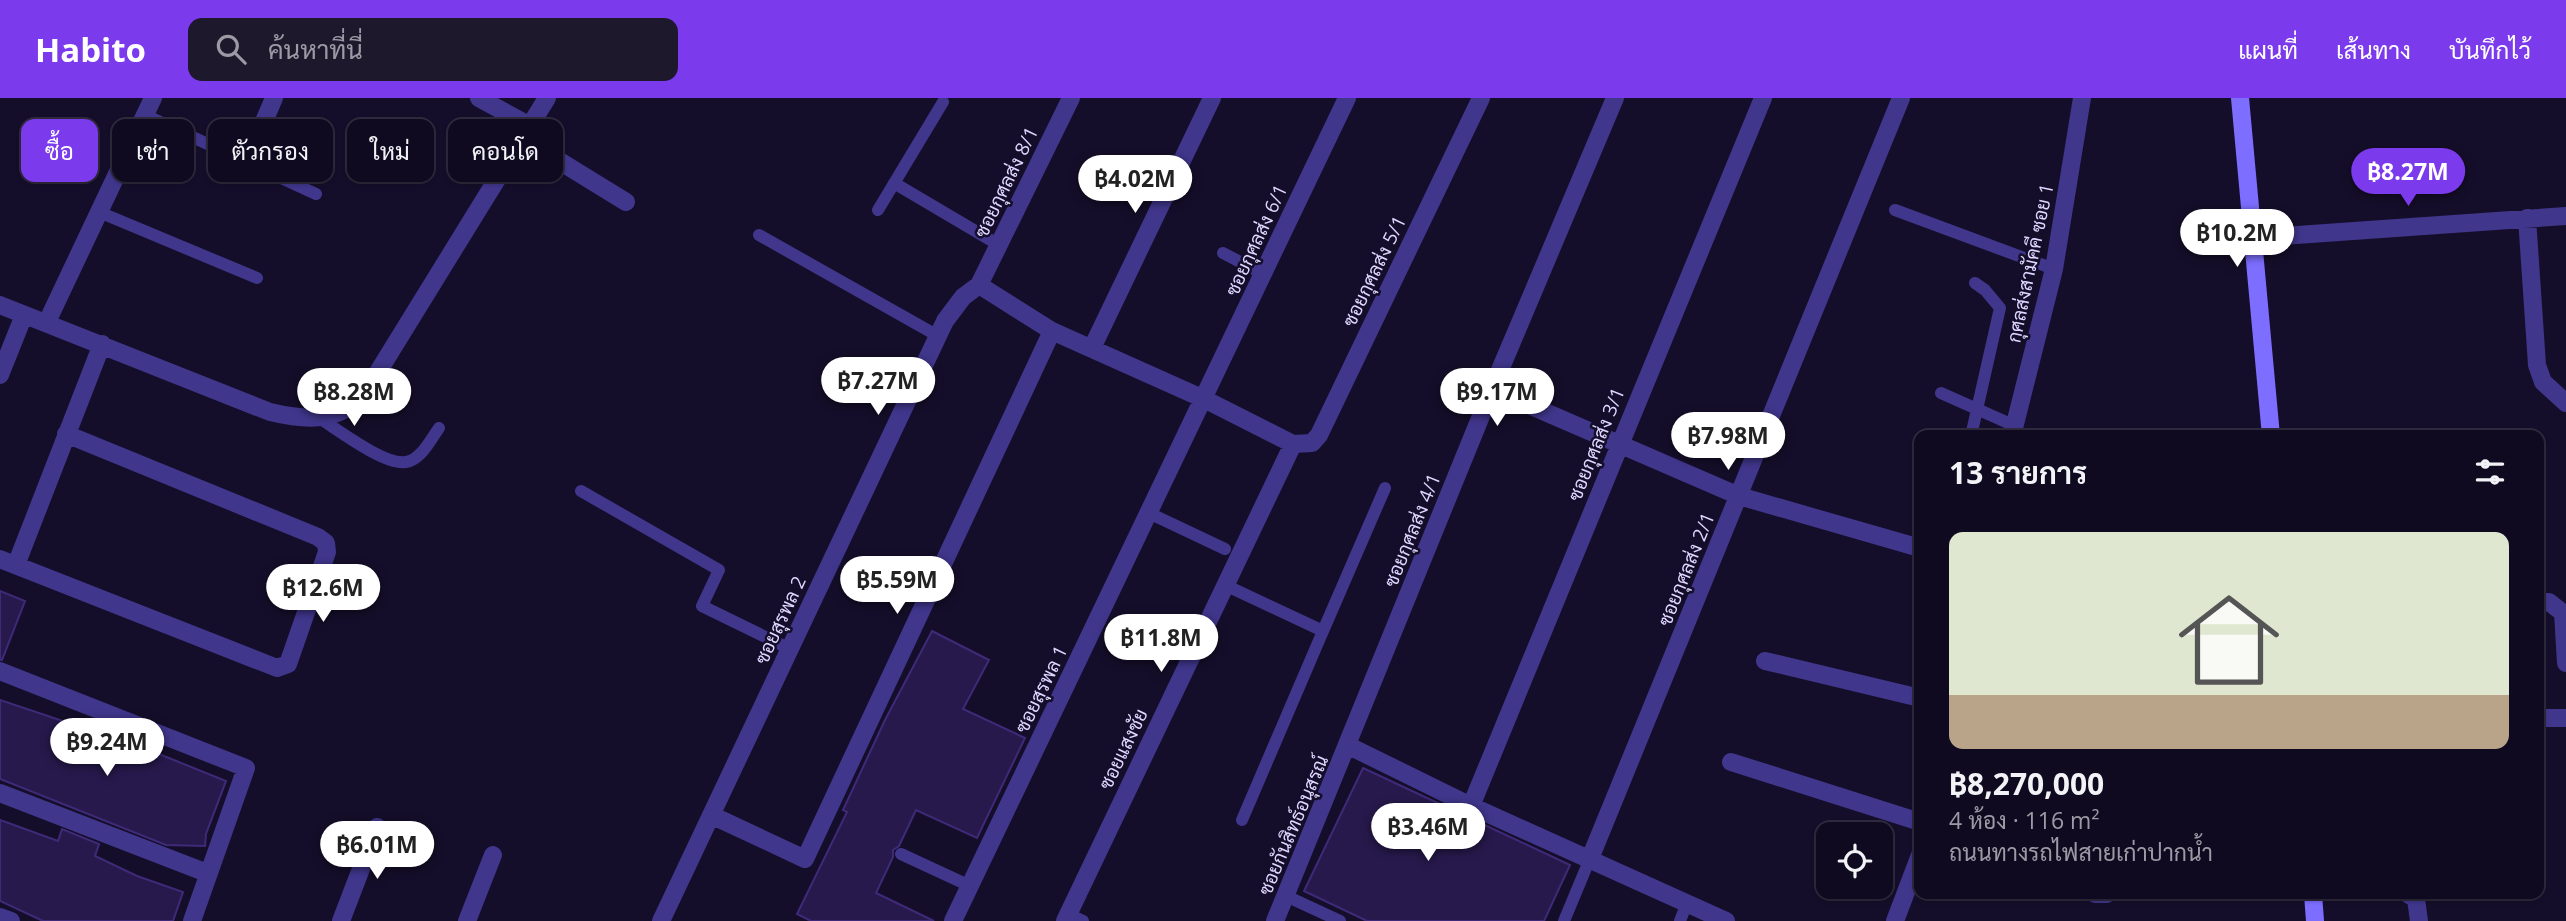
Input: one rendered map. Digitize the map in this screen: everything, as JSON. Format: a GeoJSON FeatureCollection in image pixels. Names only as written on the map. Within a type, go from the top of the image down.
{"type":"FeatureCollection","features":[{"type":"Feature","properties":{"kind":"main road"},"geometry":{"type":"LineString","coordinates":[[2241,98],[2270,430]]}},
{"type":"Feature","properties":{"kind":"main road"},"geometry":{"type":"LineString","coordinates":[[2313,899],[2315,921]]}},
{"type":"Feature","properties":{"kind":"street"},"geometry":{"type":"LineString","coordinates":[[47,322],[153,98]]}},
{"type":"Feature","properties":{"kind":"street"},"geometry":{"type":"LineString","coordinates":[[265,119],[274,98]]}},
{"type":"Feature","properties":{"kind":"street"},"geometry":{"type":"LineString","coordinates":[[479,98],[508,119]]}},
{"type":"Feature","properties":{"kind":"street"},"geometry":{"type":"LineString","coordinates":[[534,119],[547,98]]}},
{"type":"Feature","properties":{"kind":"street","name":"ซอยกุศลส่ง 8/1"},"geometry":{"type":"LineString","coordinates":[[979,285],[1071,98]]}},
{"type":"Feature","properties":{"kind":"street"},"geometry":{"type":"LineString","coordinates":[[1092,348],[1212,98]]}},
{"type":"Feature","properties":{"kind":"street","name":"ซอยกุศลส่ง 6/1"},"geometry":{"type":"LineString","coordinates":[[1204,399],[1347,98]]}},
{"type":"Feature","properties":{"kind":"street","name":"ซอยกุศลส่ง 5/1"},"geometry":{"type":"LineString","coordinates":[[1293,444],[1312,443],[1319,435],[1481,98]]}},
{"type":"Feature","properties":{"kind":"street","name":"ซอยกุศลส่ง 4/1"},"geometry":{"type":"LineString","coordinates":[[1349,746],[1492,389],[1615,98]]}},
{"type":"Feature","properties":{"kind":"street","name":"ซอยกุศลส่ง 3/1"},"geometry":{"type":"LineString","coordinates":[[1471,806],[1763,98]]}},
{"type":"Feature","properties":{"kind":"street","name":"ซอยกุศลส่ง 2/1"},"geometry":{"type":"LineString","coordinates":[[1589,860],[1900,98]]}},
{"type":"Feature","properties":{"kind":"street","name":"กุศลส่งสามัคคี ซอย 1"},"geometry":{"type":"LineString","coordinates":[[2013,430],[2054,268],[2082,98]]}},
{"type":"Feature","properties":{"kind":"street"},"geometry":{"type":"LineString","coordinates":[[563,158],[626,202]]}},
{"type":"Feature","properties":{"kind":"street"},"geometry":{"type":"LineString","coordinates":[[0,305],[270,412],[306,420],[319,418],[348,410],[362,398],[495,182]]}},
{"type":"Feature","properties":{"kind":"street"},"geometry":{"type":"LineString","coordinates":[[2253,238],[2566,216]]}},
{"type":"Feature","properties":{"kind":"street"},"geometry":{"type":"LineString","coordinates":[[2527,218],[2537,365],[2543,382],[2566,403]]}},
{"type":"Feature","properties":{"kind":"street"},"geometry":{"type":"LineString","coordinates":[[979,285],[1052,331],[1204,399],[1293,444]]}},
{"type":"Feature","properties":{"kind":"street","name":"ซอยสุรพล 2"},"geometry":{"type":"LineString","coordinates":[[661,921],[938,335],[954,309],[979,285]]}},
{"type":"Feature","properties":{"kind":"street"},"geometry":{"type":"LineString","coordinates":[[0,375],[24,315]]}},
{"type":"Feature","properties":{"kind":"street"},"geometry":{"type":"LineString","coordinates":[[711,815],[805,859],[1052,331]]}},
{"type":"Feature","properties":{"kind":"street"},"geometry":{"type":"LineString","coordinates":[[66,434],[318,537],[326,543],[327,552],[285,668],[277,668],[8,562],[66,434],[102,344]]}},
{"type":"Feature","properties":{"kind":"street"},"geometry":{"type":"LineString","coordinates":[[1492,389],[1738,496],[1914,546]]}},
{"type":"Feature","properties":{"kind":"street","name":"ซอยสุรพล 1"},"geometry":{"type":"LineString","coordinates":[[953,921],[1204,399]]}},
{"type":"Feature","properties":{"kind":"street","name":"ซอยแสงชัย"},"geometry":{"type":"LineString","coordinates":[[1072,919],[1293,444]]}},
{"type":"Feature","properties":{"kind":"street"},"geometry":{"type":"LineString","coordinates":[[2544,602],[2549,602],[2563,612],[2566,663]]}},
{"type":"Feature","properties":{"kind":"street"},"geometry":{"type":"LineString","coordinates":[[1765,661],[1914,697]]}},
{"type":"Feature","properties":{"kind":"street"},"geometry":{"type":"LineString","coordinates":[[0,671],[246,768],[191,921]]}},
{"type":"Feature","properties":{"kind":"street"},"geometry":{"type":"LineString","coordinates":[[2544,718],[2566,718]]}},
{"type":"Feature","properties":{"kind":"street"},"geometry":{"type":"LineString","coordinates":[[1349,746],[1471,806],[1727,921]]}},
{"type":"Feature","properties":{"kind":"street","name":"ซอยกันสิทธ์อนุสรณ์"},"geometry":{"type":"LineString","coordinates":[[1275,921],[1349,746]]}},
{"type":"Feature","properties":{"kind":"street"},"geometry":{"type":"LineString","coordinates":[[1731,762],[1914,820]]}},
{"type":"Feature","properties":{"kind":"street"},"geometry":{"type":"LineString","coordinates":[[0,793],[207,873]]}},
{"type":"Feature","properties":{"kind":"street"},"geometry":{"type":"LineString","coordinates":[[341,921],[377,827]]}},
{"type":"Feature","properties":{"kind":"street"},"geometry":{"type":"LineString","coordinates":[[467,921],[493,855]]}},
{"type":"Feature","properties":{"kind":"street"},"geometry":{"type":"LineString","coordinates":[[1895,921],[1914,871]]}},
{"type":"Feature","properties":{"kind":"street"},"geometry":{"type":"LineString","coordinates":[[2415,899],[2419,921]]}},
{"type":"Feature","properties":{"kind":"street"},"geometry":{"type":"LineString","coordinates":[[0,917],[11,921]]}},
{"type":"Feature","properties":{"kind":"lane"},"geometry":{"type":"LineString","coordinates":[[878,210],[943,102]]}},
{"type":"Feature","properties":{"kind":"lane"},"geometry":{"type":"LineString","coordinates":[[145,115],[316,194]]}},
{"type":"Feature","properties":{"kind":"lane"},"geometry":{"type":"LineString","coordinates":[[894,183],[999,245]]}},
{"type":"Feature","properties":{"kind":"lane"},"geometry":{"type":"LineString","coordinates":[[1895,210],[2054,268]]}},
{"type":"Feature","properties":{"kind":"lane"},"geometry":{"type":"LineString","coordinates":[[99,212],[257,278]]}},
{"type":"Feature","properties":{"kind":"lane"},"geometry":{"type":"LineString","coordinates":[[759,235],[938,335]]}},
{"type":"Feature","properties":{"kind":"lane"},"geometry":{"type":"LineString","coordinates":[[1223,253],[1263,274]]}},
{"type":"Feature","properties":{"kind":"lane"},"geometry":{"type":"LineString","coordinates":[[1973,430],[2000,308],[1975,283]]}},
{"type":"Feature","properties":{"kind":"lane"},"geometry":{"type":"LineString","coordinates":[[1941,393],[1978,409],[2011,430]]}},
{"type":"Feature","properties":{"kind":"lane"},"geometry":{"type":"LineString","coordinates":[[319,418],[363,446],[406,463],[418,456],[439,428]]}},
{"type":"Feature","properties":{"kind":"lane"},"geometry":{"type":"LineString","coordinates":[[1242,820],[1385,488]]}},
{"type":"Feature","properties":{"kind":"lane"},"geometry":{"type":"LineString","coordinates":[[581,491],[719,570],[702,606],[790,649]]}},
{"type":"Feature","properties":{"kind":"lane"},"geometry":{"type":"LineString","coordinates":[[1149,513],[1226,549]]}},
{"type":"Feature","properties":{"kind":"lane"},"geometry":{"type":"LineString","coordinates":[[1226,584],[1323,631]]}},
{"type":"Feature","properties":{"kind":"lane"},"geometry":{"type":"LineString","coordinates":[[901,854],[970,886]]}},
{"type":"Feature","properties":{"kind":"lane"},"geometry":{"type":"LineString","coordinates":[[1564,921],[1589,860]]}},
{"type":"Feature","properties":{"kind":"lane"},"geometry":{"type":"LineString","coordinates":[[1286,896],[1340,921]]}},
{"type":"Feature","properties":{"kind":"lane"},"geometry":{"type":"LineString","coordinates":[[1680,921],[1687,903]]}},
{"type":"Feature","properties":{"kind":"building"},"geometry":{"type":"Polygon","coordinates":[[[0,591],[25,601],[2,660],[0,660],[0,591]]]}},
{"type":"Feature","properties":{"kind":"building"},"geometry":{"type":"Polygon","coordinates":[[[932,631],[989,660],[963,709],[1025,738],[977,838],[916,810],[899,846],[893,850],[893,857],[876,893],[934,921],[811,921],[797,914],[847,812],[843,810],[885,720],[932,631]]]}},
{"type":"Feature","properties":{"kind":"building"},"geometry":{"type":"Polygon","coordinates":[[[0,700],[149,750],[226,781],[206,834],[205,846],[166,845],[0,779],[0,700]]]}},
{"type":"Feature","properties":{"kind":"building"},"geometry":{"type":"Polygon","coordinates":[[[1363,768],[1570,865],[1544,921],[1367,921],[1304,891],[1363,768]]]}},
{"type":"Feature","properties":{"kind":"building"},"geometry":{"type":"Polygon","coordinates":[[[0,820],[58,841],[62,829],[99,844],[95,856],[137,876],[183,892],[173,921],[43,921],[0,901],[0,820]]]}}]}
